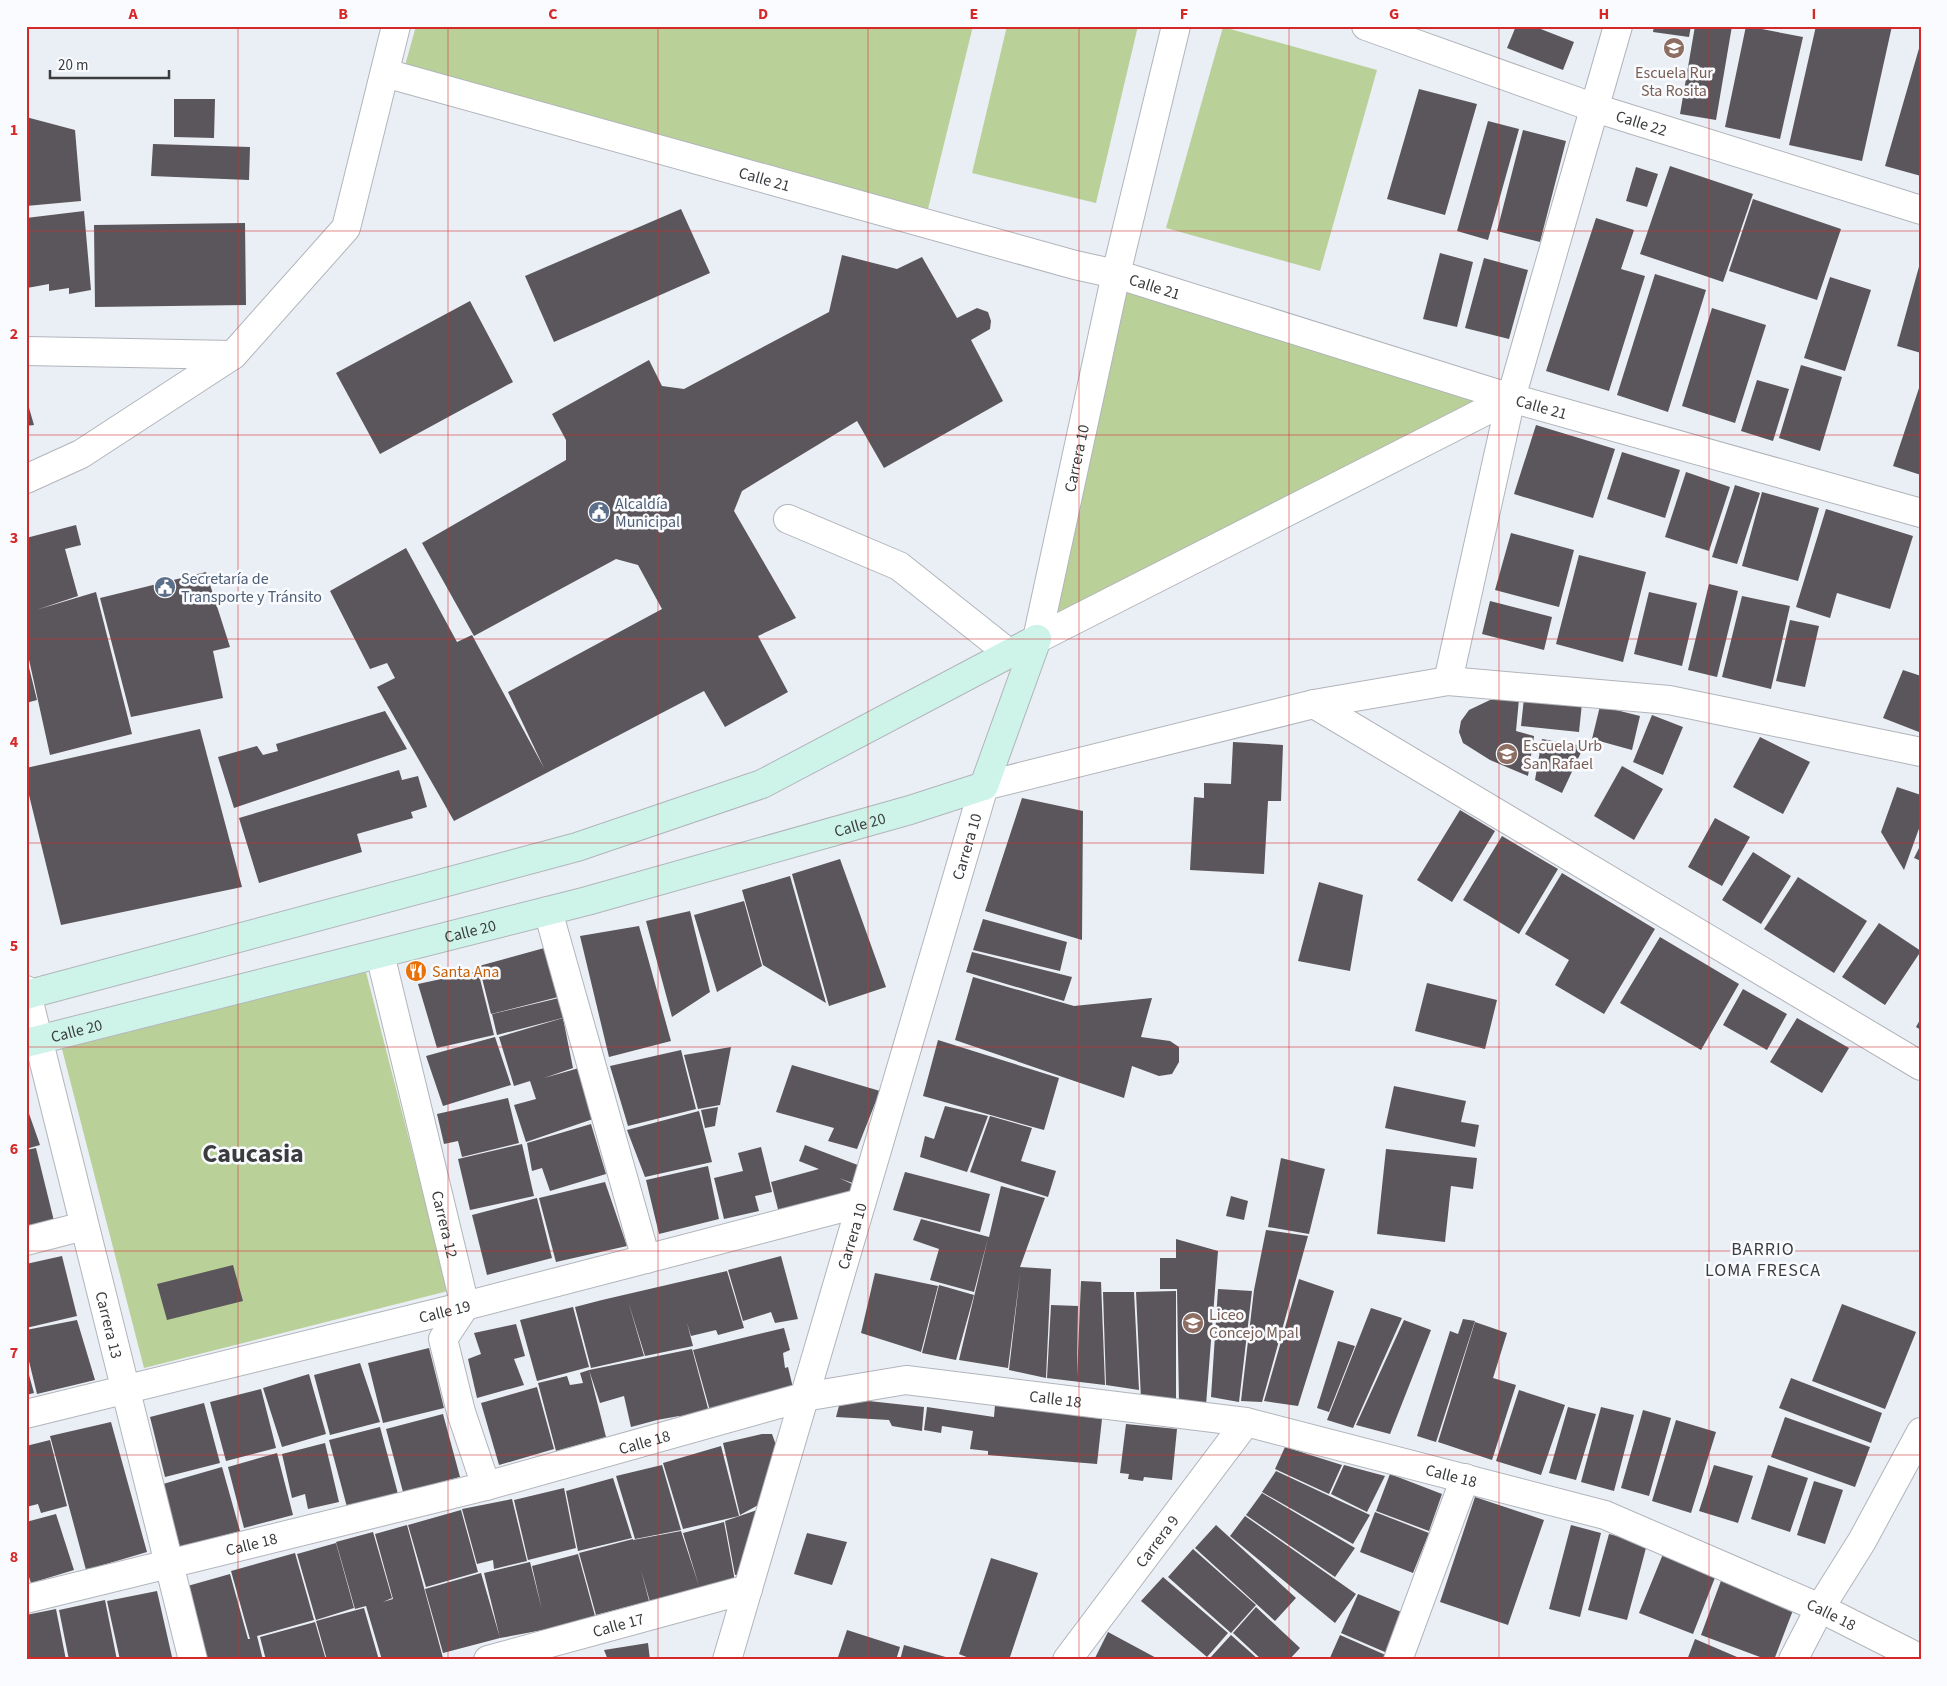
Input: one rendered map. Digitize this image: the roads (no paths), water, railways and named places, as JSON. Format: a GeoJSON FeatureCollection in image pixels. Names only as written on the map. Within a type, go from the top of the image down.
{"type":"FeatureCollection","features":[{"type":"Feature","properties":{"kind":"street"},"geometry":{"type":"LineString","coordinates":[[26,479],[81,454],[233,355],[346,228],[396,26]]}},
{"type":"Feature","properties":{"kind":"street","name":"Carrera 10"},"geometry":{"type":"LineString","coordinates":[[727,1660],[984,786],[1038,639],[1116,274],[1176,26]]}},
{"type":"Feature","properties":{"kind":"street","name":"Calle 22"},"geometry":{"type":"LineString","coordinates":[[1366,26],[1595,108],[1921,210]]}},
{"type":"Feature","properties":{"kind":"street"},"geometry":{"type":"LineString","coordinates":[[1448,681],[1511,398],[1618,26]]}},
{"type":"Feature","properties":{"kind":"street","name":"Calle 21"},"geometry":{"type":"LineString","coordinates":[[385,73],[1075,265],[1116,274],[1511,398],[1921,513]]}},
{"type":"Feature","properties":{"kind":"street"},"geometry":{"type":"LineString","coordinates":[[29,349],[233,355]]}},
{"type":"Feature","properties":{"kind":"street"},"geometry":{"type":"LineString","coordinates":[[27,993],[577,847],[762,784],[1038,639],[1511,398]]}},
{"type":"Feature","properties":{"kind":"street"},"geometry":{"type":"LineString","coordinates":[[788,519],[900,566],[1010,654]]}},
{"type":"Feature","properties":{"kind":"street"},"geometry":{"type":"LineString","coordinates":[[984,786],[1314,704],[1448,681],[1669,700],[1921,752]]}},
{"type":"Feature","properties":{"kind":"street"},"geometry":{"type":"LineString","coordinates":[[1314,704],[1921,1066]]}},
{"type":"Feature","properties":{"kind":"street","name":"Calle 20"},"geometry":{"type":"LineString","coordinates":[[32,1042],[548,911],[910,810],[984,786]]}},
{"type":"Feature","properties":{"kind":"street"},"geometry":{"type":"LineString","coordinates":[[548,911],[646,1259]]}},
{"type":"Feature","properties":{"kind":"street","name":"Carrera 12"},"geometry":{"type":"LineString","coordinates":[[380,954],[465,1306]]}},
{"type":"Feature","properties":{"kind":"street","name":"Carrera 13"},"geometry":{"type":"LineString","coordinates":[[27,993],[32,1042],[84,1226],[192,1660]]}},
{"type":"Feature","properties":{"kind":"street","name":"Calle 19"},"geometry":{"type":"LineString","coordinates":[[26,1414],[465,1306],[861,1204]]}},
{"type":"Feature","properties":{"kind":"street"},"geometry":{"type":"LineString","coordinates":[[26,1241],[84,1226]]}},
{"type":"Feature","properties":{"kind":"street"},"geometry":{"type":"LineString","coordinates":[[465,1306],[443,1339],[461,1412],[486,1486]]}},
{"type":"Feature","properties":{"kind":"street","name":"Calle 18"},"geometry":{"type":"LineString","coordinates":[[26,1599],[486,1486],[804,1397],[906,1380],[1246,1422],[1605,1515],[1820,1608],[1921,1659]]}},
{"type":"Feature","properties":{"kind":"street","name":"Carrera 9"},"geometry":{"type":"LineString","coordinates":[[1067,1660],[1246,1422]]}},
{"type":"Feature","properties":{"kind":"street"},"geometry":{"type":"LineString","coordinates":[[1793,1660],[1820,1608],[1862,1541],[1921,1432]]}},
{"type":"Feature","properties":{"kind":"street"},"geometry":{"type":"LineString","coordinates":[[1398,1660],[1465,1478]]}},
{"type":"Feature","properties":{"kind":"street","name":"Calle 17"},"geometry":{"type":"LineString","coordinates":[[488,1660],[748,1588]]}},
{"type":"Feature","properties":{"kind":"place","name":"Escuela Rur Sta Rosita"},"geometry":{"type":"Point","coordinates":[1674,48]}},
{"type":"Feature","properties":{"kind":"place","name":"Alcaldía Municipal"},"geometry":{"type":"Point","coordinates":[599,512]}},
{"type":"Feature","properties":{"kind":"place","name":"Secretaría de Transporte y Tránsito"},"geometry":{"type":"Point","coordinates":[165,587]}},
{"type":"Feature","properties":{"kind":"place","name":"Escuela Urb San Rafael"},"geometry":{"type":"Point","coordinates":[1507,754]}},
{"type":"Feature","properties":{"kind":"place","name":"Santa Ana"},"geometry":{"type":"Point","coordinates":[416,971]}},
{"type":"Feature","properties":{"kind":"place","name":"Liceo Concejo Mpal"},"geometry":{"type":"Point","coordinates":[1193,1323]}},
{"type":"Feature","properties":{"kind":"district","name":"Caucasia"},"geometry":{"type":"Point","coordinates":[253,1153]}},
{"type":"Feature","properties":{"kind":"district","name":"BARRIO LOMA FRESCA"},"geometry":{"type":"Point","coordinates":[1763,1259]}}]}
